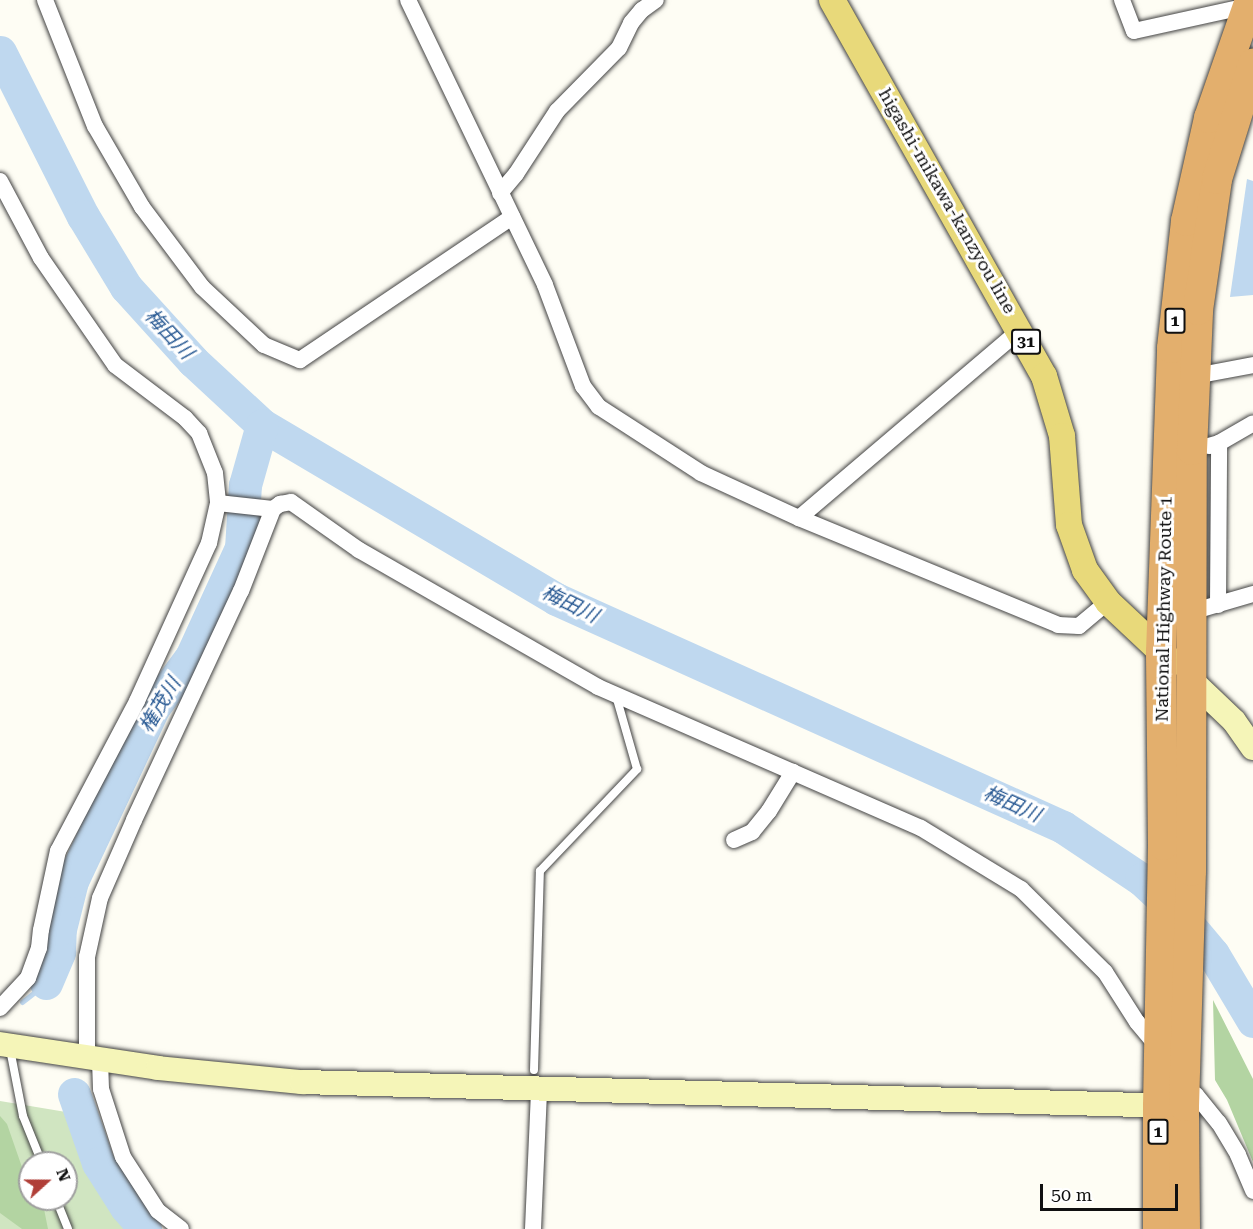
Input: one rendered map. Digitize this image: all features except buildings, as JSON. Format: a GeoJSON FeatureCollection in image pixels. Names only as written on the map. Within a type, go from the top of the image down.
{"type":"FeatureCollection","features":[{"type":"Feature","properties":{"kind":"highway","name":"National Highway Route 1"},"geometry":{"type":"LineString","coordinates":[[1185,1229],[1171,1074],[1163,845],[1161,652],[1172,348],[1186,220],[1209,118],[1251,3]]}},
{"type":"Feature","properties":{"kind":"highway","name":"National Highway Route 1"},"geometry":{"type":"LineString","coordinates":[[1158,1229],[1191,871],[1191,680],[1204,608],[1205,447],[1195,376],[1198,310],[1217,179],[1253,64]]}},
{"type":"Feature","properties":{"kind":"main road","name":"higashi-mikawa-kanzyou line"},"geometry":{"type":"LineString","coordinates":[[832,0],[1044,376],[1057,414],[1064,453],[1067,508],[1073,540],[1085,570],[1108,602],[1191,680]]}},
{"type":"Feature","properties":{"kind":"street"},"geometry":{"type":"LineString","coordinates":[[45,0],[95,126],[142,207],[202,287],[264,345],[300,360],[512,217]]}},
{"type":"Feature","properties":{"kind":"street"},"geometry":{"type":"LineString","coordinates":[[408,0],[545,285],[583,386],[599,407],[701,473],[799,518],[1058,625],[1079,626],[1108,602]]}},
{"type":"Feature","properties":{"kind":"street"},"geometry":{"type":"LineString","coordinates":[[500,193],[516,174],[557,111],[619,48],[631,23],[642,10],[656,0]]}},
{"type":"Feature","properties":{"kind":"street"},"geometry":{"type":"LineString","coordinates":[[1122,0],[1134,31],[1251,3]]}},
{"type":"Feature","properties":{"kind":"street"},"geometry":{"type":"LineString","coordinates":[[0,181],[41,258],[115,365],[185,418],[200,433],[215,473],[222,504],[209,543],[137,701],[58,851],[40,930],[39,948],[28,978],[0,1008]]}},
{"type":"Feature","properties":{"kind":"street"},"geometry":{"type":"LineString","coordinates":[[799,518],[1020,330]]}},
{"type":"Feature","properties":{"kind":"street"},"geometry":{"type":"LineString","coordinates":[[1195,376],[1253,365]]}},
{"type":"Feature","properties":{"kind":"street"},"geometry":{"type":"LineString","coordinates":[[1205,447],[1253,423]]}},
{"type":"Feature","properties":{"kind":"street"},"geometry":{"type":"LineString","coordinates":[[222,504],[270,509],[291,502],[359,550],[615,694],[921,828],[1021,889],[1105,972],[1171,1074],[1196,1095],[1220,1123],[1238,1155],[1253,1191]]}},
{"type":"Feature","properties":{"kind":"street"},"geometry":{"type":"LineString","coordinates":[[181,1229],[158,1210],[123,1157],[102,1095],[93,1059],[87,957],[100,898],[241,591],[270,509]]}},
{"type":"Feature","properties":{"kind":"street"},"geometry":{"type":"LineString","coordinates":[[1204,608],[1253,594]]}},
{"type":"Feature","properties":{"kind":"street"},"geometry":{"type":"LineString","coordinates":[[1191,680],[1234,721],[1253,748]]}},
{"type":"Feature","properties":{"kind":"street"},"geometry":{"type":"LineString","coordinates":[[734,840],[752,832],[769,811],[793,772]]}},
{"type":"Feature","properties":{"kind":"street"},"geometry":{"type":"LineString","coordinates":[[5,1045],[93,1059],[302,1082],[1171,1074]]}},
{"type":"Feature","properties":{"kind":"street"},"geometry":{"type":"LineString","coordinates":[[533,1229],[536,1080]]}},
{"type":"Feature","properties":{"kind":"lane"},"geometry":{"type":"LineString","coordinates":[[536,1080],[540,871],[638,769],[615,694]]}},
{"type":"Feature","properties":{"kind":"lane"},"geometry":{"type":"LineString","coordinates":[[5,1045],[21,1107],[38,1151]]}},
{"type":"Feature","properties":{"kind":"lane"},"geometry":{"type":"LineString","coordinates":[[61,1211],[68,1229]]}},
{"type":"Feature","properties":{"kind":"green space"},"geometry":{"type":"Polygon","coordinates":[[[1213,1000],[1253,1079],[1253,1162],[1227,1100],[1215,1080],[1213,1000]]]}},
{"type":"Feature","properties":{"kind":"green space"},"geometry":{"type":"Polygon","coordinates":[[[0,1101],[66,1112],[88,1172],[108,1204],[129,1229],[0,1229],[0,1101]]]}},
{"type":"Feature","properties":{"kind":"green space"},"geometry":{"type":"Polygon","coordinates":[[[0,1116],[7,1124],[18,1156],[18,1211],[44,1211],[48,1229],[22,1229],[0,1213],[0,1116]]]}},
{"type":"Feature","properties":{"kind":"water"},"geometry":{"type":"Polygon","coordinates":[[[1247,179],[1253,181],[1253,295],[1230,297],[1247,179]]]}},
{"type":"Feature","properties":{"kind":"waterway","name":"梅田川"},"geometry":{"type":"LineString","coordinates":[[0,52],[83,216],[126,287],[193,361],[262,425],[556,599],[1063,827],[1141,879],[1182,917],[1213,954],[1253,1021]]}},
{"type":"Feature","properties":{"kind":"waterway","name":"権茂川"},"geometry":{"type":"LineString","coordinates":[[46,983],[59,952],[60,929],[72,881],[154,707],[191,657],[241,548],[245,485],[262,425]]}},
{"type":"Feature","properties":{"kind":"waterway"},"geometry":{"type":"LineString","coordinates":[[22,1002],[46,983]]}},
{"type":"Feature","properties":{"kind":"waterway","name":"権茂川"},"geometry":{"type":"LineString","coordinates":[[74,1094],[98,1163],[126,1207],[145,1229]]}}]}
